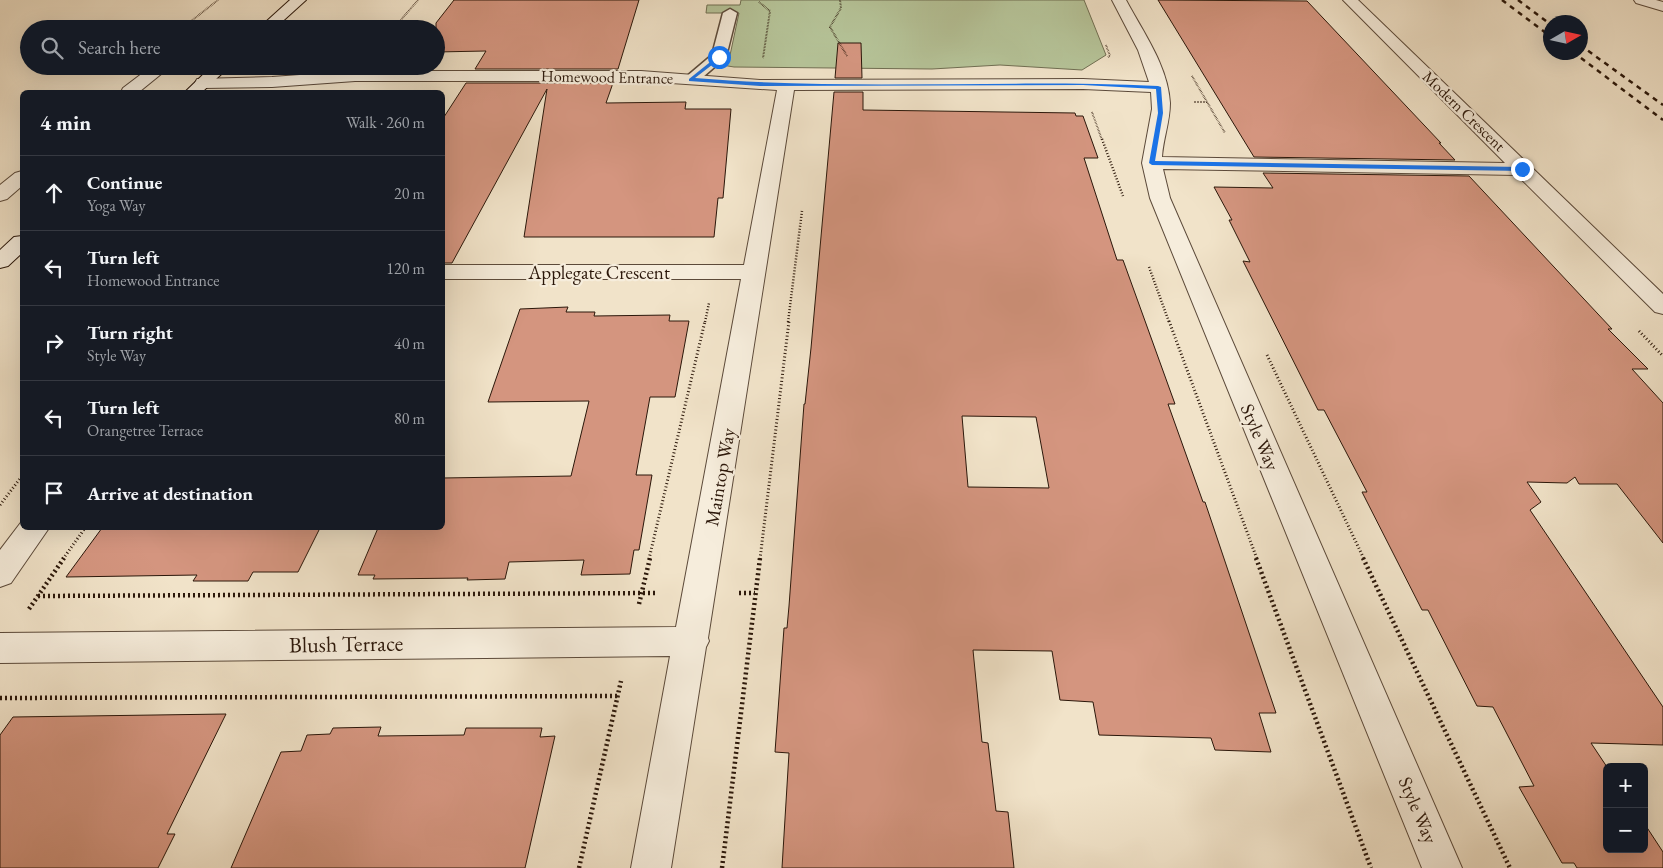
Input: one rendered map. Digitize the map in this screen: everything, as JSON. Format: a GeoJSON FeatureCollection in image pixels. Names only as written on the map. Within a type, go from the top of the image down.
{"type":"FeatureCollection","features":[{"type":"Feature","properties":{"kind":"street"},"geometry":{"type":"LineString","coordinates":[[276,20],[299,0]]}},
{"type":"Feature","properties":{"kind":"street","name":"Style Way"},"geometry":{"type":"LineString","coordinates":[[1119,0],[1150,64],[1158,87],[1160,113],[1152,163],[1153,180],[1442,868]]}},
{"type":"Feature","properties":{"kind":"street","name":"Modern Crescent"},"geometry":{"type":"LineString","coordinates":[[1350,0],[1663,307]]}},
{"type":"Feature","properties":{"kind":"street"},"geometry":{"type":"LineString","coordinates":[[1641,0],[1663,7]]}},
{"type":"Feature","properties":{"kind":"street"},"geometry":{"type":"LineString","coordinates":[[132,90],[151,75]]}},
{"type":"Feature","properties":{"kind":"street"},"geometry":{"type":"LineString","coordinates":[[198,88],[213,75]]}},
{"type":"Feature","properties":{"kind":"street","name":"Homewood Entrance"},"geometry":{"type":"LineString","coordinates":[[343,75],[355,76]]}},
{"type":"Feature","properties":{"kind":"street","name":"Homewood Entrance"},"geometry":{"type":"LineString","coordinates":[[198,88],[355,76],[641,76],[773,85],[1083,84],[1158,87]]}},
{"type":"Feature","properties":{"kind":"street","name":"Maintop Way"},"geometry":{"type":"LineString","coordinates":[[652,868],[755,272],[773,85]]}},
{"type":"Feature","properties":{"kind":"street"},"geometry":{"type":"LineString","coordinates":[[1152,163],[1522,169]]}},
{"type":"Feature","properties":{"kind":"street"},"geometry":{"type":"LineString","coordinates":[[0,195],[20,179]]}},
{"type":"Feature","properties":{"kind":"street"},"geometry":{"type":"LineString","coordinates":[[0,261],[20,244]]}},
{"type":"Feature","properties":{"kind":"street","name":"Applegate Crescent"},"geometry":{"type":"LineString","coordinates":[[445,272],[755,272]]}},
{"type":"Feature","properties":{"kind":"street"},"geometry":{"type":"LineString","coordinates":[[0,574],[33,530]]}},
{"type":"Feature","properties":{"kind":"street","name":"Blush Terrace"},"geometry":{"type":"LineString","coordinates":[[1,648],[692,640]]}},
{"type":"Feature","properties":{"kind":"lane"},"geometry":{"type":"LineString","coordinates":[[691,80],[719,57],[731,6]]}},
{"type":"Feature","properties":{"kind":"path"},"geometry":{"type":"LineString","coordinates":[[192,20],[218,0]]}},
{"type":"Feature","properties":{"kind":"path"},"geometry":{"type":"LineString","coordinates":[[401,20],[418,0]]}},
{"type":"Feature","properties":{"kind":"path"},"geometry":{"type":"LineString","coordinates":[[757,0],[770,11],[773,85]]}},
{"type":"Feature","properties":{"kind":"path"},"geometry":{"type":"LineString","coordinates":[[840,0],[842,8],[830,27],[851,63]]}},
{"type":"Feature","properties":{"kind":"path"},"geometry":{"type":"LineString","coordinates":[[1103,37],[1110,56],[1079,75],[1126,205]]}},
{"type":"Feature","properties":{"kind":"path"},"geometry":{"type":"LineString","coordinates":[[1187,68],[1225,133]]}},
{"type":"Feature","properties":{"kind":"path"},"geometry":{"type":"LineString","coordinates":[[722,868],[803,201]]}},
{"type":"Feature","properties":{"kind":"path"},"geometry":{"type":"LineString","coordinates":[[1147,261],[1370,868]]}},
{"type":"Feature","properties":{"kind":"path"},"geometry":{"type":"LineString","coordinates":[[579,868],[717,272]]}},
{"type":"Feature","properties":{"kind":"path"},"geometry":{"type":"LineString","coordinates":[[1264,348],[1510,868]]}},
{"type":"Feature","properties":{"kind":"path"},"geometry":{"type":"LineString","coordinates":[[0,505],[20,479]]}},
{"type":"Feature","properties":{"kind":"path"},"geometry":{"type":"LineString","coordinates":[[1,648],[84,530]]}},
{"type":"Feature","properties":{"kind":"path"},"geometry":{"type":"LineString","coordinates":[[38,596],[642,593]]}},
{"type":"Feature","properties":{"kind":"path"},"geometry":{"type":"LineString","coordinates":[[0,698],[618,696]]}},
{"type":"Feature","properties":{"kind":"green space"},"geometry":{"type":"Polygon","coordinates":[[[741,0],[1084,0],[1106,55],[1082,70],[1000,65],[932,69],[734,67],[722,65],[729,60],[739,13],[706,13],[707,5],[740,5],[741,0]]]}},
{"type":"Feature","properties":{"kind":"building"},"geometry":{"type":"Polygon","coordinates":[[[454,0],[639,0],[618,69],[475,69],[486,51],[445,52],[445,20],[438,20],[454,0]]]}},
{"type":"Feature","properties":{"kind":"building"},"geometry":{"type":"Polygon","coordinates":[[[1158,0],[1307,1],[1455,160],[1254,157],[1158,0]]]}},
{"type":"Feature","properties":{"kind":"building"},"geometry":{"type":"Polygon","coordinates":[[[838,43],[861,43],[862,78],[835,78],[838,43]]]}},
{"type":"Feature","properties":{"kind":"building"},"geometry":{"type":"Polygon","coordinates":[[[466,83],[613,83],[606,103],[686,102],[685,109],[731,109],[723,198],[718,198],[714,237],[524,237],[547,89],[452,263],[445,263],[445,115],[466,83]]]}},
{"type":"Feature","properties":{"kind":"building"},"geometry":{"type":"Polygon","coordinates":[[[834,92],[863,92],[863,110],[1075,113],[1076,116],[1083,116],[1098,158],[1084,158],[1117,260],[1123,260],[1175,404],[1168,404],[1203,502],[1205,502],[1276,713],[1259,713],[1271,752],[1215,750],[1211,738],[1099,735],[1093,702],[1060,700],[1052,651],[973,650],[982,742],[988,743],[996,811],[1008,812],[1014,868],[782,868],[789,753],[775,752],[784,628],[787,628],[804,404],[811,348],[834,92]],[[962,416],[968,487],[1049,488],[1036,417],[962,416]]]}},
{"type":"Feature","properties":{"kind":"building"},"geometry":{"type":"Polygon","coordinates":[[[1263,173],[1469,176],[1612,329],[1608,329],[1648,369],[1632,369],[1663,403],[1663,543],[1617,484],[1579,484],[1575,477],[1567,483],[1527,482],[1541,502],[1530,510],[1663,707],[1663,745],[1591,743],[1604,763],[1603,853],[1648,853],[1648,829],[1663,852],[1663,868],[1577,868],[1574,863],[1562,863],[1519,787],[1534,786],[1493,707],[1477,706],[1428,610],[1422,610],[1362,492],[1367,492],[1324,410],[1318,410],[1243,261],[1250,262],[1229,220],[1232,220],[1214,187],[1273,188],[1263,173]]]}},
{"type":"Feature","properties":{"kind":"building"},"geometry":{"type":"Polygon","coordinates":[[[568,307],[566,312],[595,312],[594,316],[670,315],[669,321],[689,321],[675,397],[650,397],[636,475],[652,475],[639,550],[634,550],[630,574],[581,575],[584,560],[509,562],[505,579],[373,579],[375,575],[358,575],[377,530],[445,530],[445,478],[571,476],[589,401],[488,402],[520,309],[568,307]]]}},
{"type":"Feature","properties":{"kind":"building"},"geometry":{"type":"Polygon","coordinates":[[[101,530],[319,530],[298,572],[253,572],[248,581],[193,581],[197,575],[66,577],[101,530]]]}},
{"type":"Feature","properties":{"kind":"building"},"geometry":{"type":"Polygon","coordinates":[[[226,714],[167,834],[175,834],[158,868],[0,868],[0,735],[13,717],[226,714]]]}},
{"type":"Feature","properties":{"kind":"building"},"geometry":{"type":"Polygon","coordinates":[[[381,727],[378,736],[464,735],[466,728],[542,728],[540,737],[555,736],[525,868],[231,868],[281,752],[301,751],[307,735],[330,734],[333,728],[381,727]]]}},
{"type":"Feature","properties":{"kind":"railway"},"geometry":{"type":"LineString","coordinates":[[1502,0],[1543,31]]}},
{"type":"Feature","properties":{"kind":"railway"},"geometry":{"type":"LineString","coordinates":[[1518,0],[1543,19]]}},
{"type":"Feature","properties":{"kind":"railway"},"geometry":{"type":"LineString","coordinates":[[1588,51],[1663,105]]}},
{"type":"Feature","properties":{"kind":"railway"},"geometry":{"type":"LineString","coordinates":[[1584,60],[1663,120]]}},
{"type":"Feature","properties":{"kind":"route"},"geometry":{"type":"LineString","coordinates":[[719,57],[712,65],[691,80],[760,85],[1121,84],[1158,87],[1161,102],[1152,163],[1522,169]]}}]}
